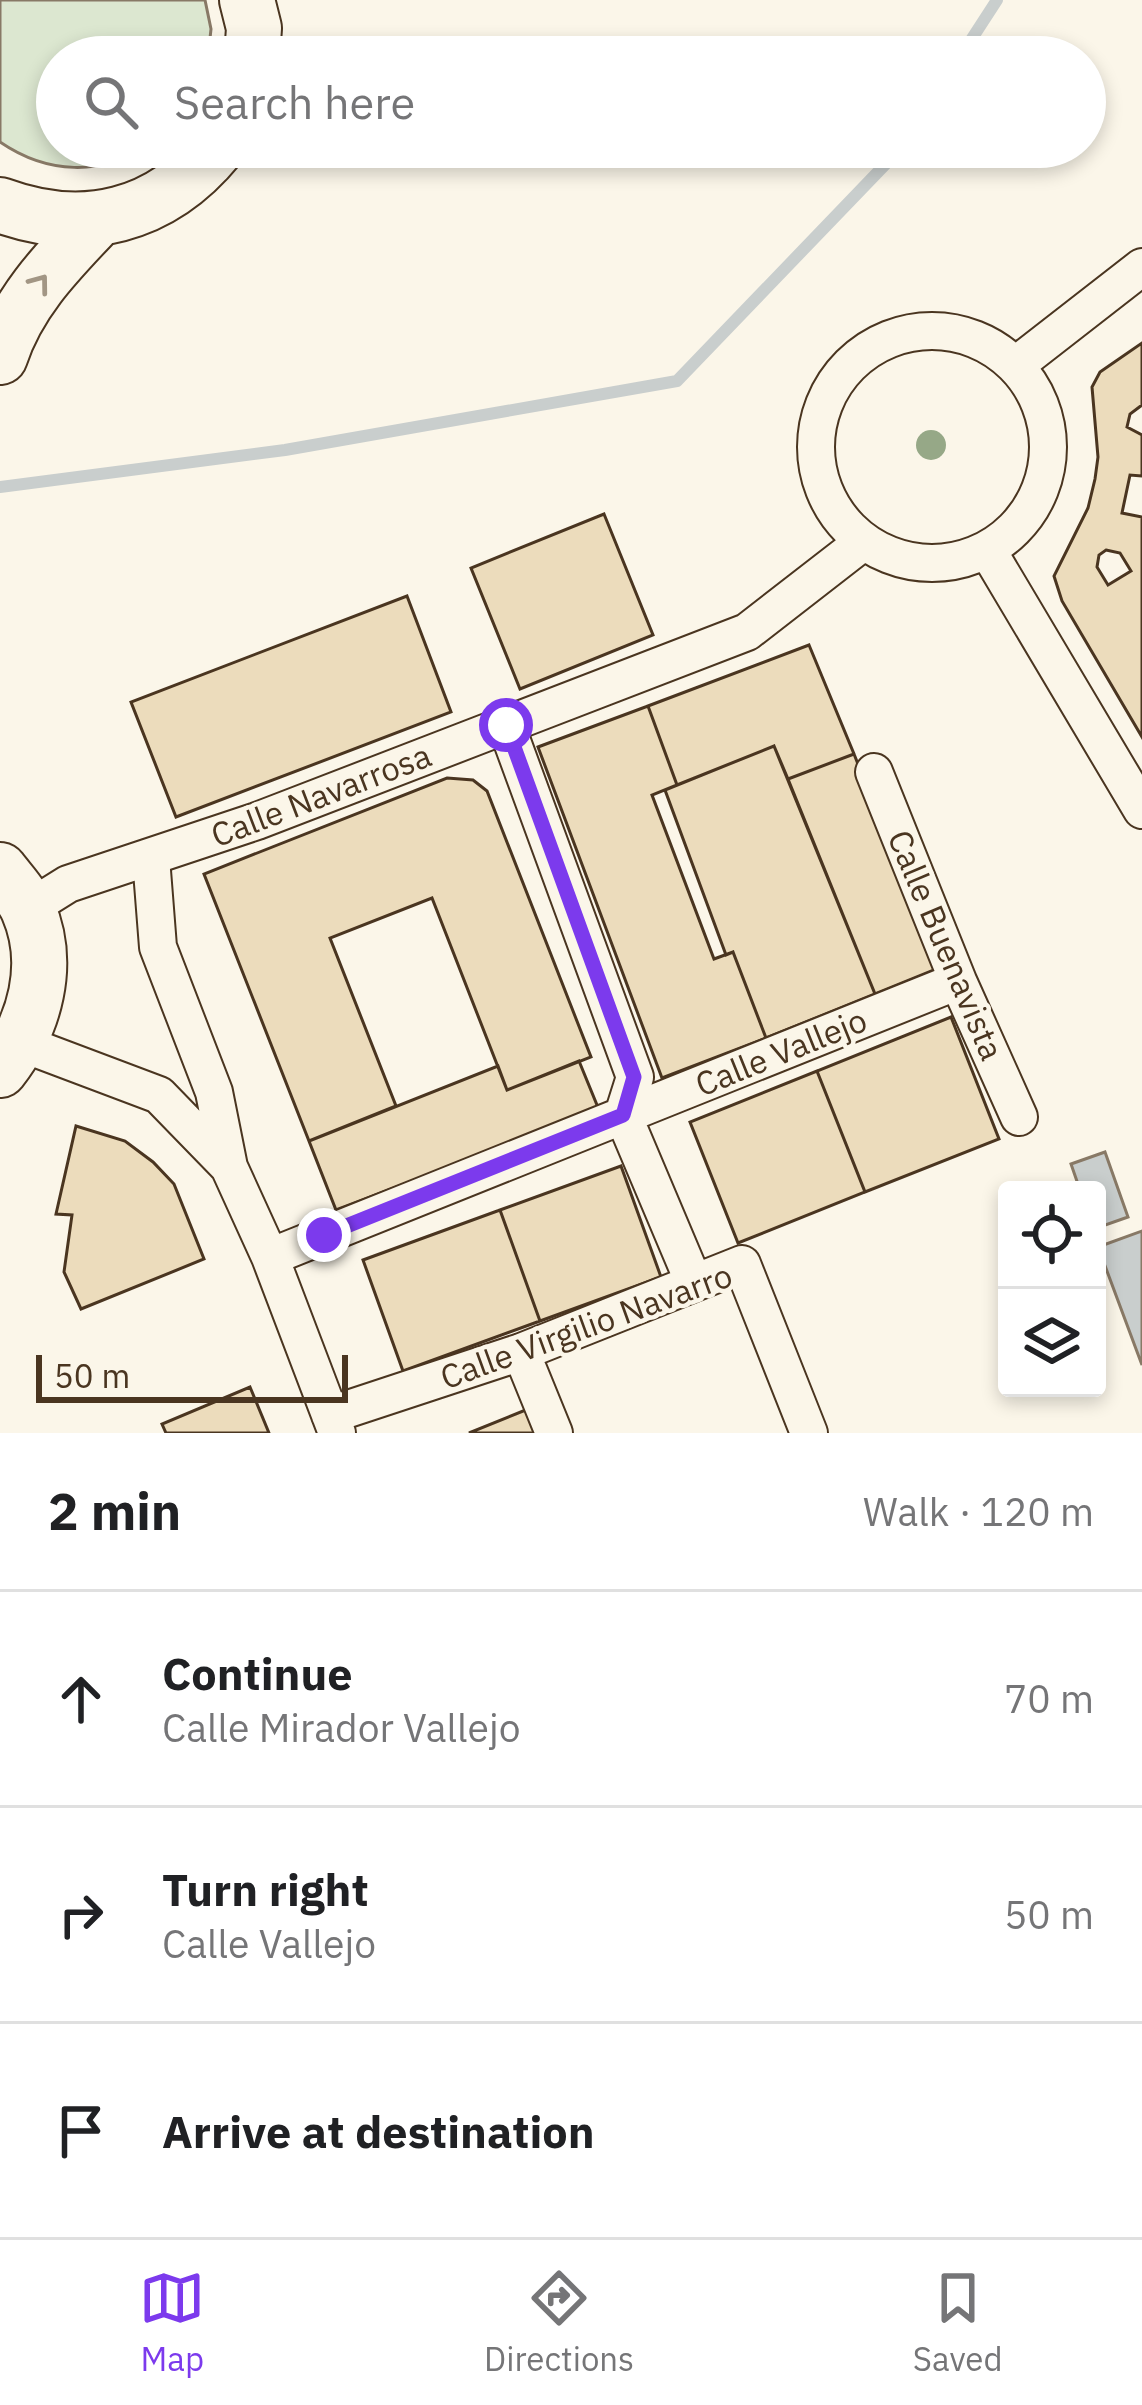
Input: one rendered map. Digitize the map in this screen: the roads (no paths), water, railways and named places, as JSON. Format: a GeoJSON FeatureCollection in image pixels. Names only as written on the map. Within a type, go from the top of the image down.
{"type":"FeatureCollection","features":[{"type":"Feature","properties":{"kind":"street"},"geometry":{"type":"LineString","coordinates":[[0,205],[49,220],[98,220],[150,205],[201,168]]}},
{"type":"Feature","properties":{"kind":"street"},"geometry":{"type":"LineString","coordinates":[[0,357],[23,306],[52,266],[98,220]]}},
{"type":"Feature","properties":{"kind":"street"},"geometry":{"type":"LineString","coordinates":[[1016,365],[1142,268]]}},
{"type":"Feature","properties":{"kind":"street"},"geometry":{"type":"LineString","coordinates":[[949,331],[986,342],[1016,365],[1037,394],[1048,429],[1048,465],[1037,500],[1016,529],[988,551],[956,562],[924,564],[891,557],[862,542],[835,514],[819,479],[815,441],[824,403],[844,370],[874,346],[910,332],[949,331]]}},
{"type":"Feature","properties":{"kind":"street","name":"Calle Navarrosa"},"geometry":{"type":"LineString","coordinates":[[14,889],[68,884],[151,857],[747,632],[862,542]]}},
{"type":"Feature","properties":{"kind":"street"},"geometry":{"type":"LineString","coordinates":[[988,551],[1142,810]]}},
{"type":"Feature","properties":{"kind":"street"},"geometry":{"type":"LineString","coordinates":[[506,725],[634,1077],[623,1115],[694,1283]]}},
{"type":"Feature","properties":{"kind":"street","name":"Calle Buenavista"},"geometry":{"type":"LineString","coordinates":[[874,772],[1019,1117]]}},
{"type":"Feature","properties":{"kind":"street"},"geometry":{"type":"LineString","coordinates":[[151,857],[158,946],[214,1092],[229,1167],[270,1257],[333,1424]]}},
{"type":"Feature","properties":{"kind":"street"},"geometry":{"type":"LineString","coordinates":[[14,889],[39,965],[36,1000],[10,1057],[159,1095],[229,1167]]}},
{"type":"Feature","properties":{"kind":"street","name":"Calle Vallejo"},"geometry":{"type":"LineString","coordinates":[[270,1257],[958,981]]}},
{"type":"Feature","properties":{"kind":"street","name":"Calle Virgilio Navarro"},"geometry":{"type":"LineString","coordinates":[[333,1424],[742,1264],[809,1433]]}},
{"type":"Feature","properties":{"kind":"street"},"geometry":{"type":"LineString","coordinates":[[521,1352],[554,1433]]}},
{"type":"Feature","properties":{"kind":"waterway"},"geometry":{"type":"LineString","coordinates":[[974,36],[997,0]]}},
{"type":"Feature","properties":{"kind":"waterway"},"geometry":{"type":"LineString","coordinates":[[0,487],[285,450],[677,381],[882,168]]}}]}
